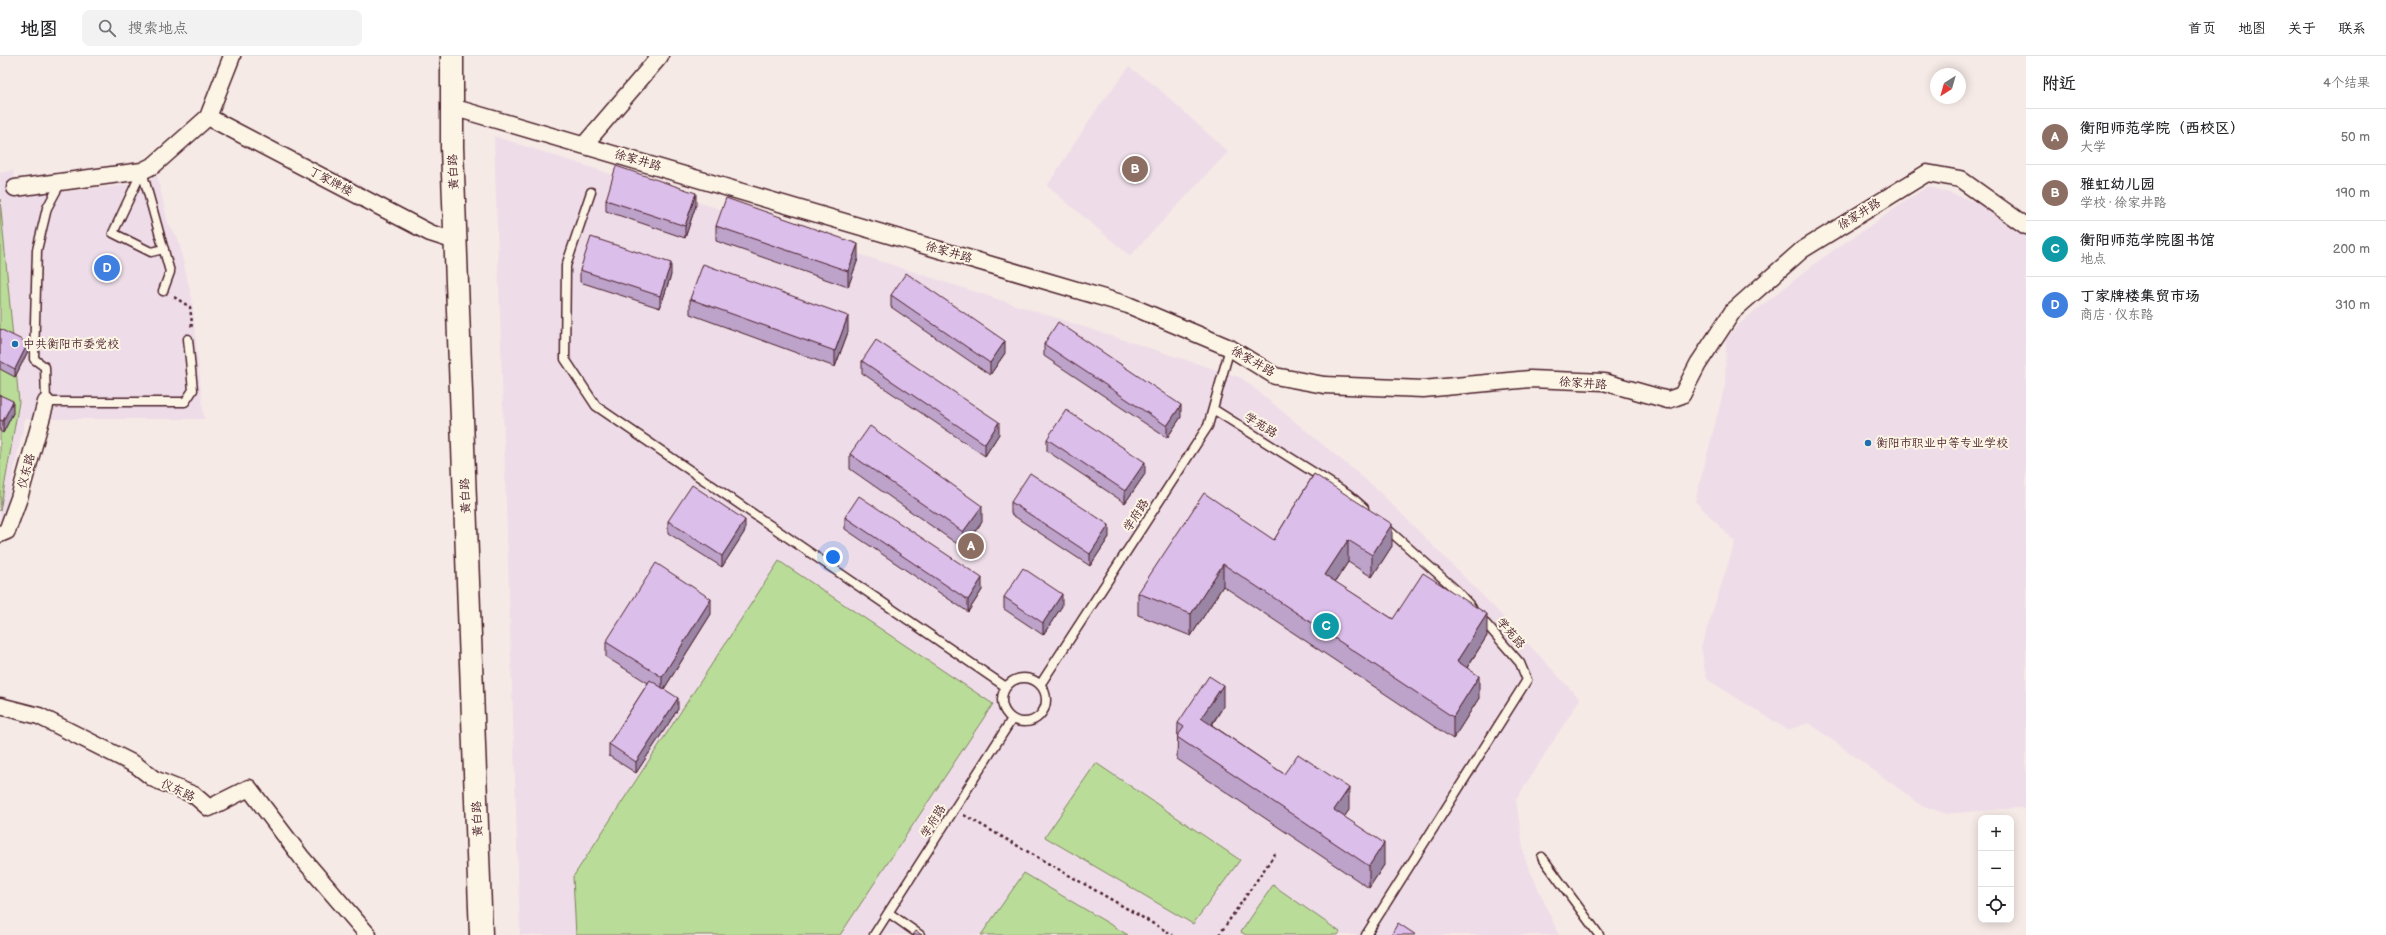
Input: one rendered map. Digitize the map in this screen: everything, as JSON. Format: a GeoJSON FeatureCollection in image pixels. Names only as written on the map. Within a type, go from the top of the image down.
{"type":"FeatureCollection","features":[{"type":"Feature","properties":{"kind":"main road","name":"黄白路"},"geometry":{"type":"LineString","coordinates":[[452,56],[455,241],[481,935]]}},
{"type":"Feature","properties":{"kind":"street"},"geometry":{"type":"LineString","coordinates":[[15,188],[142,171],[154,165],[208,117],[232,56]]}},
{"type":"Feature","properties":{"kind":"street"},"geometry":{"type":"LineString","coordinates":[[584,144],[660,56]]}},
{"type":"Feature","properties":{"kind":"street","name":"徐家井路"},"geometry":{"type":"LineString","coordinates":[[452,107],[584,144],[1128,305],[1230,348],[1275,376],[1324,385],[1423,389],[1530,379],[1604,382],[1668,400],[1682,395],[1698,364],[1733,311],[1802,250],[1927,173],[1960,179],[2026,226]]}},
{"type":"Feature","properties":{"kind":"street","name":"丁家牌楼"},"geometry":{"type":"LineString","coordinates":[[208,117],[430,233],[455,241]]}},
{"type":"Feature","properties":{"kind":"street","name":"仪东路"},"geometry":{"type":"LineString","coordinates":[[0,534],[6,531],[19,498],[46,402]]}},
{"type":"Feature","properties":{"kind":"street","name":"仪东路"},"geometry":{"type":"LineString","coordinates":[[0,706],[39,716],[136,765],[154,779],[194,795],[209,808],[249,788],[302,858],[368,935]]}},
{"type":"Feature","properties":{"kind":"lane"},"geometry":{"type":"LineString","coordinates":[[142,171],[170,272],[163,291]]}},
{"type":"Feature","properties":{"kind":"lane"},"geometry":{"type":"LineString","coordinates":[[142,171],[113,233],[150,252],[164,249]]}},
{"type":"Feature","properties":{"kind":"lane"},"geometry":{"type":"LineString","coordinates":[[61,182],[46,208],[37,250],[34,358],[45,368],[46,402],[185,402],[193,390],[188,339]]}},
{"type":"Feature","properties":{"kind":"lane"},"geometry":{"type":"LineString","coordinates":[[591,192],[566,266],[565,359],[596,406],[1006,687]]}},
{"type":"Feature","properties":{"kind":"lane","name":"学府路"},"geometry":{"type":"LineString","coordinates":[[1040,685],[1208,426],[1230,348]]}},
{"type":"Feature","properties":{"kind":"lane","name":"学苑路"},"geometry":{"type":"LineString","coordinates":[[1213,409],[1348,494],[1456,590],[1520,663],[1527,680],[1366,935]]}},
{"type":"Feature","properties":{"kind":"lane"},"geometry":{"type":"LineString","coordinates":[[1023,678],[1032,680],[1040,685],[1045,694],[1046,703],[1042,712],[1028,722],[1012,719],[1006,714],[1002,700],[1006,687],[1013,680],[1023,678]]}},
{"type":"Feature","properties":{"kind":"lane","name":"学府路"},"geometry":{"type":"LineString","coordinates":[[874,935],[1012,719]]}},
{"type":"Feature","properties":{"kind":"lane"},"geometry":{"type":"LineString","coordinates":[[1542,858],[1599,935]]}},
{"type":"Feature","properties":{"kind":"lane"},"geometry":{"type":"LineString","coordinates":[[889,913],[920,935]]}},
{"type":"Feature","properties":{"kind":"path"},"geometry":{"type":"LineString","coordinates":[[163,291],[190,307],[192,323],[188,339]]}},
{"type":"Feature","properties":{"kind":"path"},"geometry":{"type":"LineString","coordinates":[[955,809],[1174,935]]}},
{"type":"Feature","properties":{"kind":"path"},"geometry":{"type":"LineString","coordinates":[[1219,935],[1277,851]]}},
{"type":"Feature","properties":{"kind":"shaded area"},"geometry":{"type":"Polygon","coordinates":[[[1129,67],[1156,86],[1228,152],[1130,256],[1047,186],[1094,113],[1129,67]]]}},
{"type":"Feature","properties":{"kind":"shaded area"},"geometry":{"type":"Polygon","coordinates":[[[494,136],[1242,378],[1377,489],[1490,603],[1580,699],[1516,800],[1525,859],[1559,935],[520,935],[494,136]]]}},
{"type":"Feature","properties":{"kind":"shaded area"},"geometry":{"type":"Polygon","coordinates":[[[13,170],[16,197],[125,185],[151,180],[157,174],[168,223],[178,238],[192,299],[204,419],[25,419],[6,510],[0,523],[0,173],[13,170]]]}},
{"type":"Feature","properties":{"kind":"shaded area","name":"衡阳市职业中等专业学校"},"geometry":{"type":"Polygon","coordinates":[[[1928,186],[1991,207],[2026,232],[2026,809],[2017,808],[1946,814],[1921,805],[1809,723],[1788,730],[1708,680],[1705,673],[1701,647],[1735,542],[1695,501],[1725,385],[1726,339],[1739,324],[1818,261],[1928,186]]]}},
{"type":"Feature","properties":{"kind":"green space"},"geometry":{"type":"Polygon","coordinates":[[[0,199],[19,402],[0,511],[0,199]]]}},
{"type":"Feature","properties":{"kind":"green space"},"geometry":{"type":"Polygon","coordinates":[[[779,561],[993,704],[840,935],[576,935],[573,877],[779,561]]]}},
{"type":"Feature","properties":{"kind":"green space"},"geometry":{"type":"Polygon","coordinates":[[[1096,763],[1240,860],[1193,924],[1045,837],[1096,763]]]}},
{"type":"Feature","properties":{"kind":"green space"},"geometry":{"type":"Polygon","coordinates":[[[1024,873],[1128,935],[981,935],[1024,873]]]}},
{"type":"Feature","properties":{"kind":"green space"},"geometry":{"type":"Polygon","coordinates":[[[1273,885],[1340,932],[1338,935],[1246,935],[1241,932],[1273,885]]]}},
{"type":"Feature","properties":{"kind":"building"},"geometry":{"type":"Polygon","coordinates":[[[616,166],[696,193],[685,226],[606,200],[616,166]]]}},
{"type":"Feature","properties":{"kind":"building"},"geometry":{"type":"Polygon","coordinates":[[[726,198],[858,244],[848,271],[716,226],[726,198]]]}},
{"type":"Feature","properties":{"kind":"building"},"geometry":{"type":"Polygon","coordinates":[[[591,237],[671,263],[660,296],[580,270],[591,237]]]}},
{"type":"Feature","properties":{"kind":"building"},"geometry":{"type":"Polygon","coordinates":[[[703,264],[848,316],[835,351],[690,299],[703,264]]]}},
{"type":"Feature","properties":{"kind":"building"},"geometry":{"type":"Polygon","coordinates":[[[906,273],[1005,341],[990,363],[891,295],[906,273]]]}},
{"type":"Feature","properties":{"kind":"building"},"geometry":{"type":"Polygon","coordinates":[[[1058,322],[1181,405],[1167,426],[1044,344],[1058,322]]]}},
{"type":"Feature","properties":{"kind":"building"},"geometry":{"type":"Polygon","coordinates":[[[0,329],[28,343],[15,369],[0,361],[0,329]]]}},
{"type":"Feature","properties":{"kind":"building"},"geometry":{"type":"Polygon","coordinates":[[[876,340],[999,422],[985,444],[862,361],[876,340]]]}},
{"type":"Feature","properties":{"kind":"building"},"geometry":{"type":"Polygon","coordinates":[[[0,395],[13,401],[3,421],[0,420],[0,395]]]}},
{"type":"Feature","properties":{"kind":"building"},"geometry":{"type":"Polygon","coordinates":[[[1066,410],[1145,462],[1125,491],[1047,439],[1066,410]]]}},
{"type":"Feature","properties":{"kind":"building"},"geometry":{"type":"Polygon","coordinates":[[[870,426],[982,506],[963,532],[850,454],[870,426]]]}},
{"type":"Feature","properties":{"kind":"building"},"geometry":{"type":"Polygon","coordinates":[[[1030,473],[1109,525],[1090,554],[1011,502],[1030,473]]]}},
{"type":"Feature","properties":{"kind":"building"},"geometry":{"type":"Polygon","coordinates":[[[1314,474],[1392,524],[1372,555],[1348,540],[1325,575],[1393,619],[1423,573],[1487,614],[1457,661],[1479,676],[1453,717],[1223,564],[1191,614],[1138,593],[1204,493],[1274,540],[1314,474]]]}},
{"type":"Feature","properties":{"kind":"building"},"geometry":{"type":"Polygon","coordinates":[[[692,485],[745,520],[722,556],[668,521],[692,485]]]}},
{"type":"Feature","properties":{"kind":"building"},"geometry":{"type":"Polygon","coordinates":[[[859,496],[982,578],[968,600],[845,517],[859,496]]]}},
{"type":"Feature","properties":{"kind":"building"},"geometry":{"type":"Polygon","coordinates":[[[656,563],[711,599],[662,677],[606,642],[656,563]]]}},
{"type":"Feature","properties":{"kind":"building"},"geometry":{"type":"Polygon","coordinates":[[[1023,568],[1062,594],[1043,623],[1004,597],[1023,568]]]}},
{"type":"Feature","properties":{"kind":"building"},"geometry":{"type":"Polygon","coordinates":[[[1209,676],[1223,685],[1201,718],[1284,774],[1298,754],[1349,788],[1334,810],[1384,843],[1369,866],[1177,737],[1184,727],[1178,723],[1209,676]]]}},
{"type":"Feature","properties":{"kind":"building"},"geometry":{"type":"Polygon","coordinates":[[[650,680],[678,698],[636,762],[609,744],[650,680]]]}},
{"type":"Feature","properties":{"kind":"building"},"geometry":{"type":"Polygon","coordinates":[[[1398,923],[1416,935],[1391,935],[1398,923]]]}},
{"type":"Feature","properties":{"kind":"building"},"geometry":{"type":"Polygon","coordinates":[[[916,931],[922,935],[913,935],[916,931]]]}},
{"type":"Feature","properties":{"kind":"place","name":"雅虹幼儿园"},"geometry":{"type":"Point","coordinates":[1135,169]}},
{"type":"Feature","properties":{"kind":"place","name":"丁家牌楼集贸市场"},"geometry":{"type":"Point","coordinates":[107,268]}},
{"type":"Feature","properties":{"kind":"place","name":"中共衡阳市委党校"},"geometry":{"type":"Point","coordinates":[15,344]}},
{"type":"Feature","properties":{"kind":"place","name":"衡阳市职业中等专业学校"},"geometry":{"type":"Point","coordinates":[1868,443]}},
{"type":"Feature","properties":{"kind":"place","name":"衡阳师范学院（西校区）"},"geometry":{"type":"Point","coordinates":[971,546]}},
{"type":"Feature","properties":{"kind":"place","name":"衡阳师范学院图书馆"},"geometry":{"type":"Point","coordinates":[1326,626]}}]}
